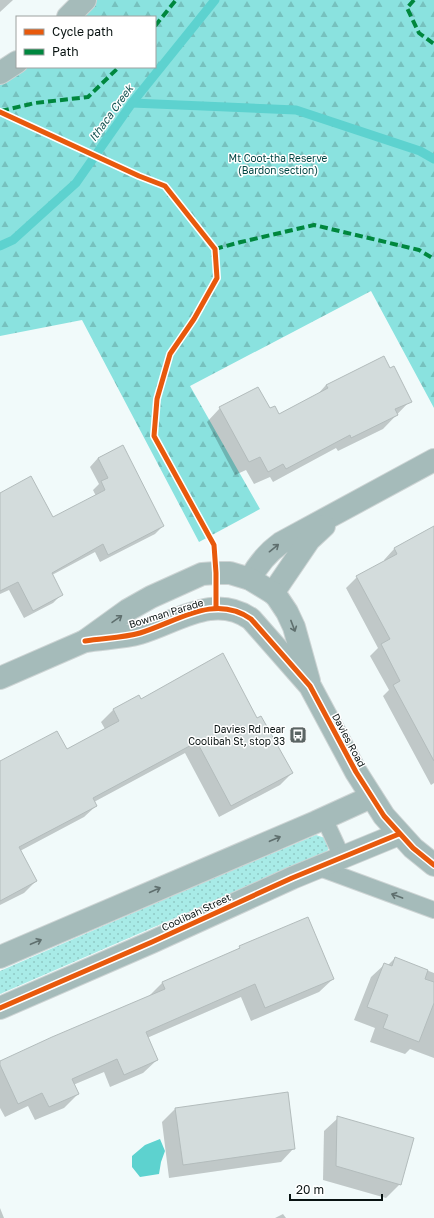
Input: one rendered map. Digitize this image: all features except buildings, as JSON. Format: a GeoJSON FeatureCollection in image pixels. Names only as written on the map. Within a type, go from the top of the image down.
{"type":"FeatureCollection","features":[{"type":"Feature","properties":{"kind":"street"},"geometry":{"type":"LineString","coordinates":[[69,16],[85,0]]}},
{"type":"Feature","properties":{"kind":"street"},"geometry":{"type":"LineString","coordinates":[[0,73],[16,63]]}},
{"type":"Feature","properties":{"kind":"street"},"geometry":{"type":"LineString","coordinates":[[250,579],[264,557],[281,543],[434,460]]}},
{"type":"Feature","properties":{"kind":"street"},"geometry":{"type":"LineString","coordinates":[[273,593],[310,540],[337,512]]}},
{"type":"Feature","properties":{"kind":"street","name":"Bowman Parade"},"geometry":{"type":"LineString","coordinates":[[0,678],[85,641],[128,610],[151,597],[202,574],[230,573],[250,579],[273,593]]}},
{"type":"Feature","properties":{"kind":"street","name":"Davies Road"},"geometry":{"type":"LineString","coordinates":[[273,593],[287,612],[294,627],[310,686]]}},
{"type":"Feature","properties":{"kind":"street","name":"Bowman Parade"},"geometry":{"type":"LineString","coordinates":[[85,641],[140,633],[199,610],[216,608],[234,610],[251,619]]}},
{"type":"Feature","properties":{"kind":"street","name":"Davies Road"},"geometry":{"type":"LineString","coordinates":[[251,619],[310,686],[371,797],[384,816],[420,855],[434,865]]}},
{"type":"Feature","properties":{"kind":"street"},"geometry":{"type":"LineString","coordinates":[[0,957],[371,797]]}},
{"type":"Feature","properties":{"kind":"street","name":"Coolibah Street"},"geometry":{"type":"LineString","coordinates":[[0,1008],[145,945],[317,867],[399,834]]}},
{"type":"Feature","properties":{"kind":"lane"},"geometry":{"type":"LineString","coordinates":[[324,818],[342,858]]}},
{"type":"Feature","properties":{"kind":"lane"},"geometry":{"type":"LineString","coordinates":[[317,867],[434,910]]}},
{"type":"Feature","properties":{"kind":"shaded area"},"geometry":{"type":"Polygon","coordinates":[[[316,835],[325,838],[329,847],[327,852],[0,994],[0,971],[316,835]]]}},
{"type":"Feature","properties":{"kind":"shaded area"},"geometry":{"type":"Polygon","coordinates":[[[160,1139],[165,1151],[159,1174],[140,1177],[132,1167],[132,1156],[145,1145],[160,1139]]]}},
{"type":"Feature","properties":{"kind":"green space","name":"Mt Coot-tha Reserve (Bardon section)"},"geometry":{"type":"Polygon","coordinates":[[[94,0],[434,0],[434,408],[371,291],[190,386],[260,509],[199,542],[82,320],[0,336],[0,76],[16,68],[156,68],[156,16],[77,16],[94,0]]]}},
{"type":"Feature","properties":{"kind":"waterway","name":"Ithaca Creek"},"geometry":{"type":"LineString","coordinates":[[0,246],[13,240],[76,183],[132,103],[215,0]]}},
{"type":"Feature","properties":{"kind":"waterway"},"geometry":{"type":"LineString","coordinates":[[132,103],[296,110],[420,151],[434,159]]}},
{"type":"Feature","properties":{"kind":"marked path"},"geometry":{"type":"LineString","coordinates":[[156,25],[176,0]]}},
{"type":"Feature","properties":{"kind":"marked path"},"geometry":{"type":"LineString","coordinates":[[414,0],[407,8],[419,33],[434,44]]}},
{"type":"Feature","properties":{"kind":"marked path"},"geometry":{"type":"LineString","coordinates":[[1,111],[35,103],[88,97],[118,68]]}},
{"type":"Feature","properties":{"kind":"marked path"},"geometry":{"type":"LineString","coordinates":[[215,249],[314,225],[419,250],[434,259]]}},
{"type":"Feature","properties":{"kind":"cycle path"},"geometry":{"type":"LineString","coordinates":[[0,112],[139,176],[165,186],[215,249],[217,278],[194,319],[170,354],[157,399],[154,436],[214,545],[216,608]]}},
{"type":"Feature","properties":{"kind":"cycle path"},"geometry":{"type":"LineString","coordinates":[[85,641],[140,633],[196,612],[209,609],[223,609],[237,612],[251,619],[310,686],[356,772],[384,816],[413,848],[434,865]]}},
{"type":"Feature","properties":{"kind":"cycle path"},"geometry":{"type":"LineString","coordinates":[[0,1008],[152,942],[292,878],[399,834]]}},
{"type":"Feature","properties":{"kind":"place","name":"Davies Rd near Coolibah St, stop 33"},"geometry":{"type":"Point","coordinates":[298,735]}}]}
